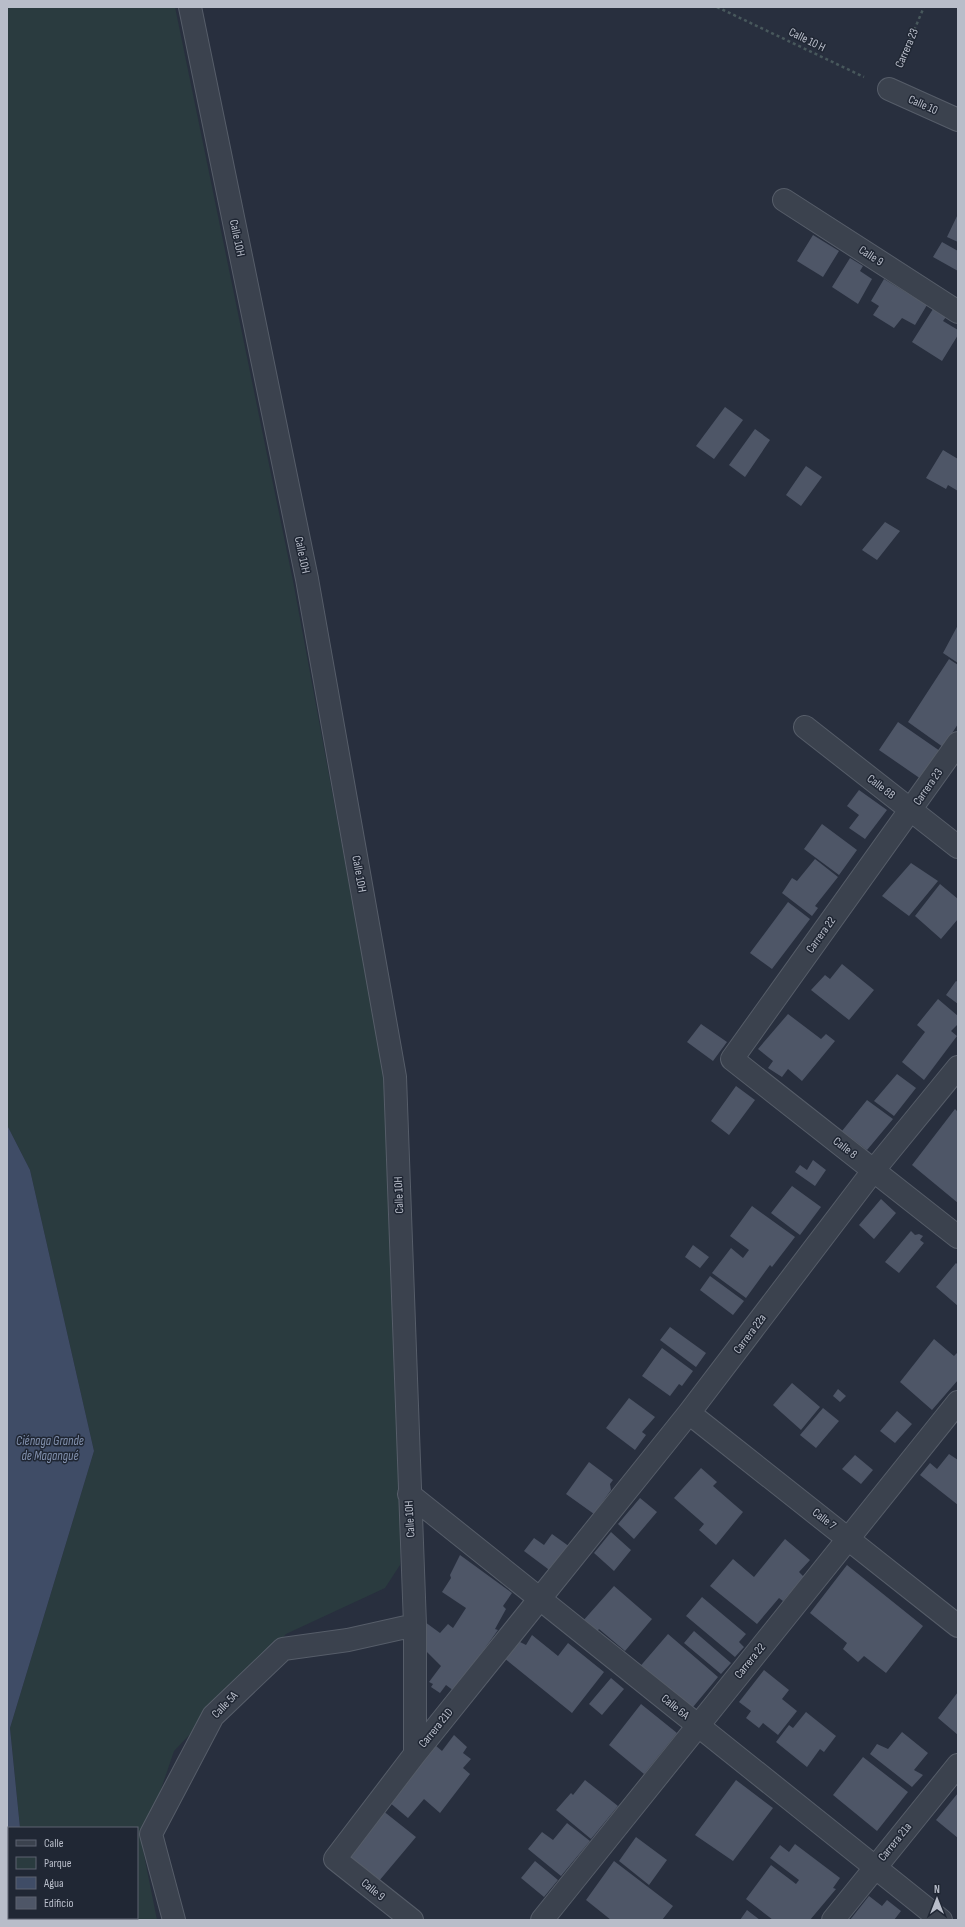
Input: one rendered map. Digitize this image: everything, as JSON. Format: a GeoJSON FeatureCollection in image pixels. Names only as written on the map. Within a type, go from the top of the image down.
{"type":"FeatureCollection","features":[{"type":"Feature","properties":{"kind":"street","name":"Calle 10H"},"geometry":{"type":"LineString","coordinates":[[190,7],[307,579],[395,1077],[409,1494],[415,1625],[415,1754]]}},
{"type":"Feature","properties":{"kind":"street","name":"Calle 10"},"geometry":{"type":"LineString","coordinates":[[889,89],[958,120]]}},
{"type":"Feature","properties":{"kind":"street","name":"Calle 9"},"geometry":{"type":"LineString","coordinates":[[784,200],[958,312]]}},
{"type":"Feature","properties":{"kind":"street","name":"Calle 8B"},"geometry":{"type":"LineString","coordinates":[[805,727],[958,848]]}},
{"type":"Feature","properties":{"kind":"street","name":"Carrera 23"},"geometry":{"type":"LineString","coordinates":[[911,810],[958,743]]}},
{"type":"Feature","properties":{"kind":"street","name":"Carrera 22"},"geometry":{"type":"LineString","coordinates":[[732,1059],[911,810]]}},
{"type":"Feature","properties":{"kind":"street","name":"Calle 8"},"geometry":{"type":"LineString","coordinates":[[732,1059],[958,1237]]}},
{"type":"Feature","properties":{"kind":"street","name":"Carrera 22a"},"geometry":{"type":"LineString","coordinates":[[541,1600],[689,1413],[873,1171],[958,1067]]}},
{"type":"Feature","properties":{"kind":"street","name":"Carrera 22"},"geometry":{"type":"LineString","coordinates":[[542,1920],[958,1402]]}},
{"type":"Feature","properties":{"kind":"street","name":"Calle 7"},"geometry":{"type":"LineString","coordinates":[[689,1413],[958,1626]]}},
{"type":"Feature","properties":{"kind":"street","name":"Calle 6A"},"geometry":{"type":"LineString","coordinates":[[409,1494],[941,1920]]}},
{"type":"Feature","properties":{"kind":"street","name":"Carrera 21D"},"geometry":{"type":"LineString","coordinates":[[335,1859],[415,1754],[541,1600]]}},
{"type":"Feature","properties":{"kind":"street","name":"Calle 5A"},"geometry":{"type":"LineString","coordinates":[[174,1920],[151,1834],[213,1716],[283,1649],[348,1640],[415,1625]]}},
{"type":"Feature","properties":{"kind":"street","name":"Carrera 21a"},"geometry":{"type":"LineString","coordinates":[[833,1920],[874,1867],[958,1765]]}},
{"type":"Feature","properties":{"kind":"street","name":"Calle 9"},"geometry":{"type":"LineString","coordinates":[[335,1859],[412,1920]]}},
{"type":"Feature","properties":{"kind":"path","name":"Calle 10 H"},"geometry":{"type":"LineString","coordinates":[[717,7],[889,89]]}},
{"type":"Feature","properties":{"kind":"path","name":"Carrera 23"},"geometry":{"type":"LineString","coordinates":[[889,89],[924,7]]}},
{"type":"Feature","properties":{"kind":"green space"},"geometry":{"type":"Polygon","coordinates":[[[7,7],[175,7],[293,581],[385,1077],[404,1484],[400,1565],[385,1588],[286,1634],[174,1751],[142,1845],[157,1920],[28,1920],[138,1919],[138,1827],[20,1827],[10,1728],[94,1451],[30,1170],[7,1125],[7,7]]]}},
{"type":"Feature","properties":{"kind":"water","name":"Ciénaga Grande de Magangué"},"geometry":{"type":"Polygon","coordinates":[[[7,1125],[30,1170],[94,1451],[10,1728],[20,1827],[8,1827],[8,1919],[28,1920],[7,1920],[7,1125]]]}},
{"type":"Feature","properties":{"kind":"building"},"geometry":{"type":"Polygon","coordinates":[[[958,214],[958,242],[947,237],[958,214]]]}},
{"type":"Feature","properties":{"kind":"building"},"geometry":{"type":"Polygon","coordinates":[[[813,235],[839,251],[823,277],[797,261],[813,235]]]}},
{"type":"Feature","properties":{"kind":"building"},"geometry":{"type":"Polygon","coordinates":[[[942,242],[958,251],[958,271],[933,257],[942,242]]]}},
{"type":"Feature","properties":{"kind":"building"},"geometry":{"type":"Polygon","coordinates":[[[850,258],[863,266],[860,271],[872,279],[858,304],[832,287],[850,258]]]}},
{"type":"Feature","properties":{"kind":"building"},"geometry":{"type":"Polygon","coordinates":[[[884,279],[927,305],[915,325],[902,318],[894,328],[873,315],[879,306],[871,301],[884,279]]]}},
{"type":"Feature","properties":{"kind":"building"},"geometry":{"type":"Polygon","coordinates":[[[933,309],[946,317],[943,321],[958,330],[958,335],[942,361],[912,342],[933,309]]]}},
{"type":"Feature","properties":{"kind":"building"},"geometry":{"type":"Polygon","coordinates":[[[725,407],[743,420],[714,459],[696,446],[725,407]]]}},
{"type":"Feature","properties":{"kind":"building"},"geometry":{"type":"Polygon","coordinates":[[[755,429],[770,440],[745,477],[729,465],[755,429]]]}},
{"type":"Feature","properties":{"kind":"building"},"geometry":{"type":"Polygon","coordinates":[[[943,450],[958,459],[958,491],[948,485],[946,489],[926,478],[943,450]]]}},
{"type":"Feature","properties":{"kind":"building"},"geometry":{"type":"Polygon","coordinates":[[[806,466],[822,477],[801,506],[786,495],[806,466]]]}},
{"type":"Feature","properties":{"kind":"building"},"geometry":{"type":"Polygon","coordinates":[[[885,522],[900,531],[877,560],[862,550],[885,522]]]}},
{"type":"Feature","properties":{"kind":"building"},"geometry":{"type":"Polygon","coordinates":[[[958,625],[958,663],[943,653],[958,625]]]}},
{"type":"Feature","properties":{"kind":"building"},"geometry":{"type":"Polygon","coordinates":[[[949,659],[958,665],[958,724],[943,747],[908,722],[949,659]]]}},
{"type":"Feature","properties":{"kind":"building"},"geometry":{"type":"Polygon","coordinates":[[[898,722],[940,751],[921,779],[879,750],[898,722]]]}},
{"type":"Feature","properties":{"kind":"building"},"geometry":{"type":"Polygon","coordinates":[[[859,790],[887,810],[865,839],[849,828],[859,815],[847,806],[859,790]]]}},
{"type":"Feature","properties":{"kind":"building"},"geometry":{"type":"Polygon","coordinates":[[[822,824],[857,850],[839,875],[804,849],[822,824]]]}},
{"type":"Feature","properties":{"kind":"building"},"geometry":{"type":"Polygon","coordinates":[[[815,859],[838,877],[815,906],[818,908],[812,916],[782,893],[792,878],[797,881],[815,859]]]}},
{"type":"Feature","properties":{"kind":"building"},"geometry":{"type":"Polygon","coordinates":[[[911,863],[938,881],[909,916],[882,896],[911,863]]]}},
{"type":"Feature","properties":{"kind":"building"},"geometry":{"type":"Polygon","coordinates":[[[940,884],[958,899],[958,919],[941,939],[915,916],[940,884]]]}},
{"type":"Feature","properties":{"kind":"building"},"geometry":{"type":"Polygon","coordinates":[[[788,902],[810,919],[772,969],[750,953],[788,902]]]}},
{"type":"Feature","properties":{"kind":"building"},"geometry":{"type":"Polygon","coordinates":[[[842,964],[874,990],[849,1020],[811,990],[825,975],[830,979],[842,964]]]}},
{"type":"Feature","properties":{"kind":"building"},"geometry":{"type":"Polygon","coordinates":[[[956,981],[958,982],[958,1004],[946,995],[956,981]]]}},
{"type":"Feature","properties":{"kind":"building"},"geometry":{"type":"Polygon","coordinates":[[[938,999],[958,1016],[958,1024],[951,1031],[957,1036],[924,1080],[902,1062],[925,1032],[917,1025],[938,999]]]}},
{"type":"Feature","properties":{"kind":"building"},"geometry":{"type":"Polygon","coordinates":[[[788,1014],[821,1039],[826,1034],[835,1041],[802,1081],[788,1069],[782,1077],[768,1068],[773,1061],[758,1049],[788,1014]]]}},
{"type":"Feature","properties":{"kind":"building"},"geometry":{"type":"Polygon","coordinates":[[[701,1024],[727,1042],[713,1061],[687,1042],[701,1024]]]}},
{"type":"Feature","properties":{"kind":"building"},"geometry":{"type":"Polygon","coordinates":[[[897,1074],[916,1088],[894,1116],[874,1101],[897,1074]]]}},
{"type":"Feature","properties":{"kind":"building"},"geometry":{"type":"Polygon","coordinates":[[[736,1086],[755,1100],[729,1135],[711,1121],[736,1086]]]}},
{"type":"Feature","properties":{"kind":"building"},"geometry":{"type":"Polygon","coordinates":[[[867,1100],[893,1119],[867,1150],[842,1131],[867,1100]]]}},
{"type":"Feature","properties":{"kind":"building"},"geometry":{"type":"Polygon","coordinates":[[[955,1109],[958,1112],[958,1203],[912,1165],[955,1109]]]}},
{"type":"Feature","properties":{"kind":"building"},"geometry":{"type":"Polygon","coordinates":[[[813,1160],[826,1170],[815,1186],[795,1172],[800,1165],[807,1170],[813,1160]]]}},
{"type":"Feature","properties":{"kind":"building"},"geometry":{"type":"Polygon","coordinates":[[[792,1186],[821,1207],[800,1235],[771,1213],[792,1186]]]}},
{"type":"Feature","properties":{"kind":"building"},"geometry":{"type":"Polygon","coordinates":[[[881,1199],[896,1213],[874,1239],[859,1225],[881,1199]]]}},
{"type":"Feature","properties":{"kind":"building"},"geometry":{"type":"Polygon","coordinates":[[[752,1206],[795,1237],[772,1267],[770,1265],[746,1298],[712,1273],[731,1248],[743,1258],[749,1250],[730,1236],[752,1206]]]}},
{"type":"Feature","properties":{"kind":"building"},"geometry":{"type":"Polygon","coordinates":[[[911,1231],[915,1235],[919,1234],[923,1236],[920,1240],[924,1243],[899,1273],[885,1262],[911,1231]]]}},
{"type":"Feature","properties":{"kind":"building"},"geometry":{"type":"Polygon","coordinates":[[[693,1245],[709,1257],[700,1268],[685,1257],[693,1245]]]}},
{"type":"Feature","properties":{"kind":"building"},"geometry":{"type":"Polygon","coordinates":[[[956,1263],[958,1265],[958,1306],[936,1287],[956,1263]]]}},
{"type":"Feature","properties":{"kind":"building"},"geometry":{"type":"Polygon","coordinates":[[[710,1276],[744,1301],[733,1315],[700,1290],[710,1276]]]}},
{"type":"Feature","properties":{"kind":"building"},"geometry":{"type":"Polygon","coordinates":[[[670,1327],[706,1353],[696,1367],[660,1340],[670,1327]]]}},
{"type":"Feature","properties":{"kind":"building"},"geometry":{"type":"Polygon","coordinates":[[[934,1339],[954,1356],[958,1352],[958,1380],[932,1410],[900,1382],[934,1339]]]}},
{"type":"Feature","properties":{"kind":"building"},"geometry":{"type":"Polygon","coordinates":[[[662,1348],[693,1371],[682,1386],[679,1384],[670,1396],[642,1376],[662,1348]]]}},
{"type":"Feature","properties":{"kind":"building"},"geometry":{"type":"Polygon","coordinates":[[[792,1383],[820,1407],[801,1430],[773,1405],[792,1383]]]}},
{"type":"Feature","properties":{"kind":"building"},"geometry":{"type":"Polygon","coordinates":[[[838,1389],[846,1396],[840,1402],[833,1396],[838,1389]]]}},
{"type":"Feature","properties":{"kind":"building"},"geometry":{"type":"Polygon","coordinates":[[[629,1398],[655,1417],[642,1432],[646,1435],[635,1450],[606,1428],[629,1398]]]}},
{"type":"Feature","properties":{"kind":"building"},"geometry":{"type":"Polygon","coordinates":[[[823,1408],[839,1421],[816,1448],[800,1435],[823,1408]]]}},
{"type":"Feature","properties":{"kind":"building"},"geometry":{"type":"Polygon","coordinates":[[[897,1411],[912,1424],[895,1443],[880,1431],[897,1411]]]}},
{"type":"Feature","properties":{"kind":"building"},"geometry":{"type":"Polygon","coordinates":[[[949,1454],[958,1460],[958,1505],[920,1475],[930,1463],[937,1469],[949,1454]]]}},
{"type":"Feature","properties":{"kind":"building"},"geometry":{"type":"Polygon","coordinates":[[[855,1455],[873,1470],[861,1484],[842,1469],[855,1455]]]}},
{"type":"Feature","properties":{"kind":"building"},"geometry":{"type":"Polygon","coordinates":[[[589,1462],[613,1480],[610,1484],[611,1490],[594,1514],[566,1494],[589,1462]]]}},
{"type":"Feature","properties":{"kind":"building"},"geometry":{"type":"Polygon","coordinates":[[[701,1468],[717,1482],[713,1486],[743,1512],[716,1545],[699,1530],[704,1524],[674,1498],[701,1468]]]}},
{"type":"Feature","properties":{"kind":"building"},"geometry":{"type":"Polygon","coordinates":[[[640,1498],[657,1512],[634,1539],[618,1524],[640,1498]]]}},
{"type":"Feature","properties":{"kind":"building"},"geometry":{"type":"Polygon","coordinates":[[[611,1532],[631,1550],[614,1571],[594,1553],[611,1532]]]}},
{"type":"Feature","properties":{"kind":"building"},"geometry":{"type":"Polygon","coordinates":[[[552,1534],[570,1547],[552,1572],[524,1551],[534,1538],[544,1545],[552,1534]]]}},
{"type":"Feature","properties":{"kind":"building"},"geometry":{"type":"Polygon","coordinates":[[[785,1539],[810,1560],[799,1572],[804,1577],[783,1601],[779,1598],[757,1624],[710,1586],[733,1559],[754,1577],[785,1539]]]}},
{"type":"Feature","properties":{"kind":"building"},"geometry":{"type":"Polygon","coordinates":[[[460,1555],[512,1593],[503,1606],[506,1609],[495,1629],[498,1630],[454,1691],[446,1685],[440,1693],[431,1687],[433,1684],[429,1682],[441,1666],[426,1651],[425,1622],[440,1633],[448,1624],[453,1628],[466,1608],[442,1592],[451,1578],[450,1575],[460,1555]]]}},
{"type":"Feature","properties":{"kind":"building"},"geometry":{"type":"Polygon","coordinates":[[[847,1565],[923,1626],[886,1673],[864,1656],[858,1662],[843,1649],[847,1643],[810,1613],[847,1565]]]}},
{"type":"Feature","properties":{"kind":"building"},"geometry":{"type":"Polygon","coordinates":[[[614,1586],[652,1619],[625,1651],[599,1629],[595,1634],[582,1622],[614,1586]]]}},
{"type":"Feature","properties":{"kind":"building"},"geometry":{"type":"Polygon","coordinates":[[[702,1597],[746,1634],[739,1642],[744,1647],[735,1657],[686,1616],[702,1597]]]}},
{"type":"Feature","properties":{"kind":"building"},"geometry":{"type":"Polygon","coordinates":[[[694,1631],[731,1663],[721,1674],[684,1643],[694,1631]]]}},
{"type":"Feature","properties":{"kind":"building"},"geometry":{"type":"Polygon","coordinates":[[[668,1634],[718,1677],[688,1713],[637,1670],[668,1634]]]}},
{"type":"Feature","properties":{"kind":"building"},"geometry":{"type":"Polygon","coordinates":[[[532,1635],[558,1656],[568,1643],[604,1672],[572,1713],[504,1658],[518,1641],[526,1645],[532,1635]]]}},
{"type":"Feature","properties":{"kind":"building"},"geometry":{"type":"Polygon","coordinates":[[[764,1670],[789,1690],[782,1699],[797,1711],[778,1735],[763,1723],[759,1728],[746,1718],[751,1711],[739,1702],[764,1670]]]}},
{"type":"Feature","properties":{"kind":"building"},"geometry":{"type":"Polygon","coordinates":[[[611,1678],[624,1689],[602,1715],[589,1704],[611,1678]]]}},
{"type":"Feature","properties":{"kind":"building"},"geometry":{"type":"Polygon","coordinates":[[[958,1692],[958,1735],[938,1718],[958,1692]]]}},
{"type":"Feature","properties":{"kind":"building"},"geometry":{"type":"Polygon","coordinates":[[[641,1704],[677,1733],[644,1774],[609,1745],[641,1704]]]}},
{"type":"Feature","properties":{"kind":"building"},"geometry":{"type":"Polygon","coordinates":[[[806,1712],[836,1736],[824,1752],[820,1749],[807,1767],[776,1742],[789,1725],[793,1728],[806,1712]]]}},
{"type":"Feature","properties":{"kind":"building"},"geometry":{"type":"Polygon","coordinates":[[[902,1732],[928,1753],[914,1770],[923,1775],[912,1787],[870,1754],[877,1744],[888,1749],[902,1732]]]}},
{"type":"Feature","properties":{"kind":"building"},"geometry":{"type":"Polygon","coordinates":[[[454,1735],[467,1747],[463,1753],[471,1759],[463,1768],[470,1774],[440,1813],[424,1799],[408,1818],[389,1802],[435,1745],[442,1751],[454,1735]]]}},
{"type":"Feature","properties":{"kind":"building"},"geometry":{"type":"Polygon","coordinates":[[[863,1757],[908,1792],[877,1831],[833,1795],[863,1757]]]}},
{"type":"Feature","properties":{"kind":"building"},"geometry":{"type":"Polygon","coordinates":[[[585,1780],[618,1806],[591,1839],[556,1810],[571,1793],[573,1795],[585,1780]]]}},
{"type":"Feature","properties":{"kind":"building"},"geometry":{"type":"Polygon","coordinates":[[[736,1780],[773,1808],[733,1861],[695,1835],[736,1780]]]}},
{"type":"Feature","properties":{"kind":"building"},"geometry":{"type":"Polygon","coordinates":[[[958,1793],[958,1838],[936,1820],[958,1793]]]}},
{"type":"Feature","properties":{"kind":"building"},"geometry":{"type":"Polygon","coordinates":[[[382,1810],[416,1837],[379,1881],[345,1853],[382,1810]]]}},
{"type":"Feature","properties":{"kind":"building"},"geometry":{"type":"Polygon","coordinates":[[[567,1823],[590,1841],[561,1876],[528,1849],[542,1832],[553,1840],[567,1823]]]}},
{"type":"Feature","properties":{"kind":"building"},"geometry":{"type":"Polygon","coordinates":[[[636,1837],[667,1860],[649,1885],[619,1861],[636,1837]]]}},
{"type":"Feature","properties":{"kind":"building"},"geometry":{"type":"Polygon","coordinates":[[[795,1844],[840,1878],[833,1888],[836,1889],[810,1920],[773,1920],[746,1899],[771,1865],[796,1884],[799,1880],[770,1858],[780,1845],[789,1852],[795,1844]]]}},
{"type":"Feature","properties":{"kind":"building"},"geometry":{"type":"Polygon","coordinates":[[[535,1861],[558,1880],[544,1897],[521,1878],[535,1861]]]}},
{"type":"Feature","properties":{"kind":"building"},"geometry":{"type":"Polygon","coordinates":[[[614,1861],[673,1906],[662,1920],[611,1920],[586,1900],[614,1861]]]}},
{"type":"Feature","properties":{"kind":"building"},"geometry":{"type":"Polygon","coordinates":[[[869,1896],[882,1906],[887,1900],[901,1911],[894,1920],[850,1920],[869,1896]]]}},
{"type":"Feature","properties":{"kind":"building"},"geometry":{"type":"Polygon","coordinates":[[[747,1910],[760,1920],[740,1920],[747,1910]]]}}]}
